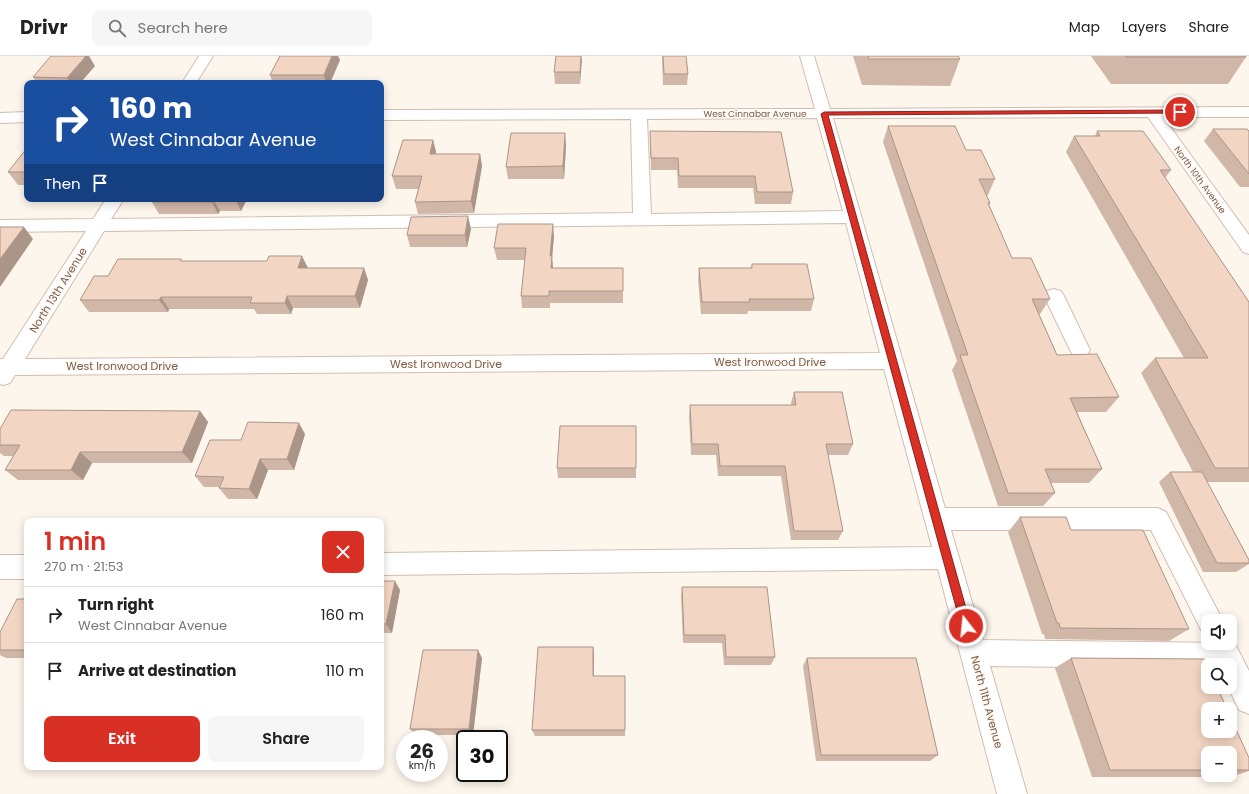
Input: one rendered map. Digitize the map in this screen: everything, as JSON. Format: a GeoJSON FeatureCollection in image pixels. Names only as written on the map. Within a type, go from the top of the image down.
{"type":"FeatureCollection","features":[{"type":"Feature","properties":{"kind":"street"},"geometry":{"type":"LineString","coordinates":[[190,80],[206,56]]}},
{"type":"Feature","properties":{"kind":"street","name":"North 11th Avenue"},"geometry":{"type":"LineString","coordinates":[[807,56],[937,519],[1012,794]]}},
{"type":"Feature","properties":{"kind":"street","name":"North 10th Avenue"},"geometry":{"type":"LineString","coordinates":[[1152,112],[1249,248]]}},
{"type":"Feature","properties":{"kind":"street","name":"West Cinnabar Avenue"},"geometry":{"type":"LineString","coordinates":[[384,115],[1249,112]]}},
{"type":"Feature","properties":{"kind":"street"},"geometry":{"type":"LineString","coordinates":[[639,114],[642,219]]}},
{"type":"Feature","properties":{"kind":"street"},"geometry":{"type":"LineString","coordinates":[[0,118],[24,117]]}},
{"type":"Feature","properties":{"kind":"street","name":"North 13th Avenue"},"geometry":{"type":"LineString","coordinates":[[3,371],[113,202]]}},
{"type":"Feature","properties":{"kind":"street"},"geometry":{"type":"LineString","coordinates":[[0,226],[853,217]]}},
{"type":"Feature","properties":{"kind":"street"},"geometry":{"type":"LineString","coordinates":[[1054,296],[1080,350]]}},
{"type":"Feature","properties":{"kind":"street","name":"West Ironwood Drive"},"geometry":{"type":"LineString","coordinates":[[3,371],[892,361]]}},
{"type":"Feature","properties":{"kind":"street"},"geometry":{"type":"LineString","coordinates":[[937,519],[1158,519],[1206,614]]}},
{"type":"Feature","properties":{"kind":"street"},"geometry":{"type":"LineString","coordinates":[[384,564],[947,558]]}},
{"type":"Feature","properties":{"kind":"street"},"geometry":{"type":"LineString","coordinates":[[0,567],[24,567]]}},
{"type":"Feature","properties":{"kind":"street"},"geometry":{"type":"LineString","coordinates":[[974,653],[1201,649]]}},
{"type":"Feature","properties":{"kind":"street"},"geometry":{"type":"LineString","coordinates":[[1224,650],[1249,700]]}},
{"type":"Feature","properties":{"kind":"building"},"geometry":{"type":"Polygon","coordinates":[[[51,56],[86,56],[67,78],[33,77],[51,56]]]}},
{"type":"Feature","properties":{"kind":"building"},"geometry":{"type":"Polygon","coordinates":[[[280,56],[332,56],[324,75],[270,75],[280,56]]]}},
{"type":"Feature","properties":{"kind":"building"},"geometry":{"type":"Polygon","coordinates":[[[556,56],[581,56],[580,72],[554,72],[556,56]]]}},
{"type":"Feature","properties":{"kind":"building"},"geometry":{"type":"Polygon","coordinates":[[[663,56],[686,56],[688,74],[664,74],[663,56]]]}},
{"type":"Feature","properties":{"kind":"building"},"geometry":{"type":"Polygon","coordinates":[[[868,56],[958,56],[960,59],[869,59],[868,56]]]}},
{"type":"Feature","properties":{"kind":"building"},"geometry":{"type":"Polygon","coordinates":[[[1125,56],[1245,56],[1246,57],[1126,57],[1125,56]]]}},
{"type":"Feature","properties":{"kind":"building"},"geometry":{"type":"Polygon","coordinates":[[[888,126],[955,126],[966,150],[981,150],[995,179],[979,179],[1012,258],[1031,258],[1050,299],[1032,299],[1057,355],[1097,354],[1119,397],[1070,398],[1102,469],[1045,469],[1055,493],[1008,493],[960,355],[968,355],[888,126]]]}},
{"type":"Feature","properties":{"kind":"building"},"geometry":{"type":"Polygon","coordinates":[[[1213,129],[1247,129],[1249,131],[1249,174],[1213,129]]]}},
{"type":"Feature","properties":{"kind":"building"},"geometry":{"type":"Polygon","coordinates":[[[650,131],[781,132],[793,192],[757,192],[755,176],[679,176],[678,158],[651,158],[650,131]]]}},
{"type":"Feature","properties":{"kind":"building"},"geometry":{"type":"Polygon","coordinates":[[[1097,131],[1143,131],[1171,170],[1160,170],[1249,302],[1249,468],[1215,468],[1155,358],[1208,358],[1074,136],[1100,136],[1097,131]]]}},
{"type":"Feature","properties":{"kind":"building"},"geometry":{"type":"Polygon","coordinates":[[[511,133],[565,133],[563,166],[506,167],[511,133]]]}},
{"type":"Feature","properties":{"kind":"building"},"geometry":{"type":"Polygon","coordinates":[[[403,140],[433,140],[430,154],[480,154],[471,201],[415,202],[422,176],[392,176],[403,140]]]}},
{"type":"Feature","properties":{"kind":"building"},"geometry":{"type":"Polygon","coordinates":[[[24,152],[24,172],[8,172],[24,152]]]}},
{"type":"Feature","properties":{"kind":"building"},"geometry":{"type":"Polygon","coordinates":[[[468,216],[465,235],[407,235],[411,217],[468,216]]]}},
{"type":"Feature","properties":{"kind":"building"},"geometry":{"type":"Polygon","coordinates":[[[498,224],[553,224],[550,256],[552,256],[551,268],[623,268],[623,291],[549,291],[549,296],[521,296],[526,248],[494,248],[498,224]]]}},
{"type":"Feature","properties":{"kind":"building"},"geometry":{"type":"Polygon","coordinates":[[[0,227],[24,227],[0,259],[0,227]]]}},
{"type":"Feature","properties":{"kind":"building"},"geometry":{"type":"Polygon","coordinates":[[[269,256],[302,256],[298,268],[364,268],[355,296],[287,296],[285,303],[250,303],[252,297],[161,297],[159,300],[80,300],[94,276],[108,276],[118,259],[267,261],[269,256]]]}},
{"type":"Feature","properties":{"kind":"building"},"geometry":{"type":"Polygon","coordinates":[[[752,264],[807,264],[814,299],[749,299],[750,302],[702,302],[699,268],[752,268],[752,264]]]}},
{"type":"Feature","properties":{"kind":"building"},"geometry":{"type":"Polygon","coordinates":[[[794,392],[842,392],[853,444],[826,444],[843,531],[794,531],[785,466],[720,466],[718,444],[692,444],[690,405],[796,405],[794,392]]]}},
{"type":"Feature","properties":{"kind":"building"},"geometry":{"type":"Polygon","coordinates":[[[11,410],[200,411],[182,452],[80,452],[71,470],[5,470],[20,445],[0,445],[0,429],[11,410]]]}},
{"type":"Feature","properties":{"kind":"building"},"geometry":{"type":"Polygon","coordinates":[[[248,422],[299,423],[287,459],[260,459],[249,489],[219,488],[224,477],[195,476],[210,440],[241,440],[248,422]]]}},
{"type":"Feature","properties":{"kind":"building"},"geometry":{"type":"Polygon","coordinates":[[[560,426],[636,426],[636,468],[557,468],[560,426]]]}},
{"type":"Feature","properties":{"kind":"building"},"geometry":{"type":"Polygon","coordinates":[[[1170,472],[1202,472],[1249,560],[1249,563],[1217,563],[1170,472]]]}},
{"type":"Feature","properties":{"kind":"building"},"geometry":{"type":"Polygon","coordinates":[[[1020,517],[1066,517],[1071,530],[1143,530],[1189,629],[1060,628],[1020,517]]]}},
{"type":"Feature","properties":{"kind":"building"},"geometry":{"type":"Polygon","coordinates":[[[384,581],[395,581],[386,624],[384,624],[384,581]]]}},
{"type":"Feature","properties":{"kind":"building"},"geometry":{"type":"Polygon","coordinates":[[[682,587],[767,587],[775,657],[726,657],[725,635],[684,635],[682,587]]]}},
{"type":"Feature","properties":{"kind":"building"},"geometry":{"type":"Polygon","coordinates":[[[17,599],[24,599],[24,650],[0,650],[0,632],[17,599]]]}},
{"type":"Feature","properties":{"kind":"building"},"geometry":{"type":"Polygon","coordinates":[[[538,647],[593,647],[593,676],[625,676],[625,730],[532,730],[538,647]]]}},
{"type":"Feature","properties":{"kind":"building"},"geometry":{"type":"Polygon","coordinates":[[[423,650],[478,650],[469,729],[410,729],[423,650]]]}},
{"type":"Feature","properties":{"kind":"building"},"geometry":{"type":"Polygon","coordinates":[[[807,658],[916,658],[938,755],[821,755],[807,658]]]}},
{"type":"Feature","properties":{"kind":"building"},"geometry":{"type":"Polygon","coordinates":[[[1071,658],[1201,659],[1201,694],[1220,694],[1224,702],[1201,702],[1201,738],[1237,738],[1237,731],[1249,758],[1249,770],[1237,770],[1237,746],[1201,746],[1201,770],[1110,770],[1071,658]]]}},
{"type":"Feature","properties":{"kind":"route"},"geometry":{"type":"LineString","coordinates":[[966,626],[876,306],[824,114],[1180,112]]}}]}
